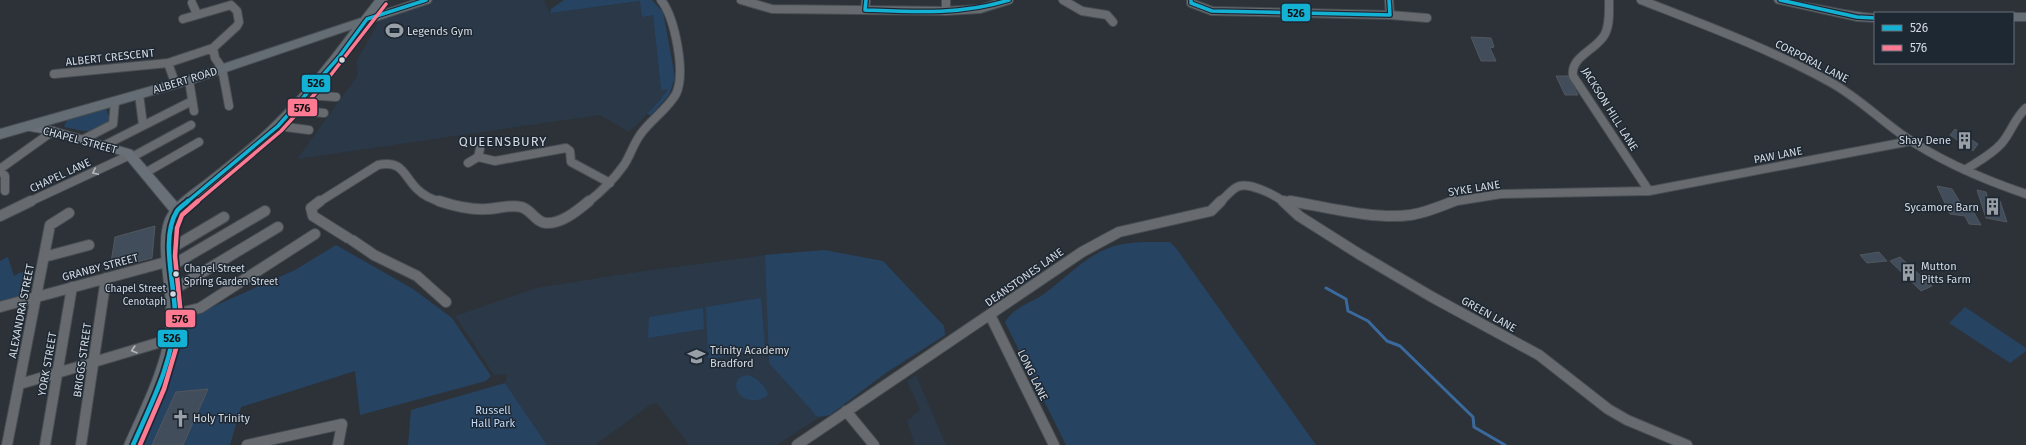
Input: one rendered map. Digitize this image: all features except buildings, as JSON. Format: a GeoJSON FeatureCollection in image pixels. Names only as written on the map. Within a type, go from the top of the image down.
{"type":"FeatureCollection","features":[{"type":"Feature","properties":{"kind":"main road"},"geometry":{"type":"LineString","coordinates":[[133,445],[163,368],[171,339],[175,314],[170,259],[171,224],[177,211],[255,147],[278,126],[338,57],[381,0]]}},
{"type":"Feature","properties":{"kind":"main road","name":"ALBERT ROAD"},"geometry":{"type":"LineString","coordinates":[[3,132],[28,127],[189,80],[426,0]]}},
{"type":"Feature","properties":{"kind":"main road"},"geometry":{"type":"LineString","coordinates":[[1780,0],[1857,17],[1874,18]]}},
{"type":"Feature","properties":{"kind":"main road"},"geometry":{"type":"LineString","coordinates":[[2014,17],[2026,17]]}},
{"type":"Feature","properties":{"kind":"street"},"geometry":{"type":"LineString","coordinates":[[446,302],[417,276],[374,254],[313,216],[312,208],[365,173],[386,162],[394,164],[405,173],[414,186],[424,195],[447,203],[491,210],[522,206],[529,210],[538,221],[545,223],[554,223],[570,215],[610,183],[629,157],[641,133],[673,97],[680,83],[672,20],[666,4],[661,0]]}},
{"type":"Feature","properties":{"kind":"street"},"geometry":{"type":"LineString","coordinates":[[741,0],[772,9],[946,11],[980,9],[1008,0]]}},
{"type":"Feature","properties":{"kind":"street"},"geometry":{"type":"LineString","coordinates":[[782,9],[786,0]]}},
{"type":"Feature","properties":{"kind":"street"},"geometry":{"type":"LineString","coordinates":[[865,10],[866,0]]}},
{"type":"Feature","properties":{"kind":"street"},"geometry":{"type":"LineString","coordinates":[[946,0],[946,11]]}},
{"type":"Feature","properties":{"kind":"street"},"geometry":{"type":"LineString","coordinates":[[1063,0],[1082,11],[1107,15],[1113,22]]}},
{"type":"Feature","properties":{"kind":"street"},"geometry":{"type":"LineString","coordinates":[[1190,0],[1190,3],[1212,10],[1390,15],[1427,18]]}},
{"type":"Feature","properties":{"kind":"street"},"geometry":{"type":"LineString","coordinates":[[1389,0],[1390,15]]}},
{"type":"Feature","properties":{"kind":"street","name":"JACKSON HILL LANE"},"geometry":{"type":"LineString","coordinates":[[1609,0],[1608,23],[1604,38],[1574,64],[1572,70],[1573,76],[1649,191]]}},
{"type":"Feature","properties":{"kind":"street","name":"CORPORAL LANE"},"geometry":{"type":"LineString","coordinates":[[1641,0],[1749,43],[1830,81],[1852,94],[1911,141],[1965,170],[2026,194]]}},
{"type":"Feature","properties":{"kind":"street"},"geometry":{"type":"LineString","coordinates":[[192,3],[197,14]]}},
{"type":"Feature","properties":{"kind":"street"},"geometry":{"type":"LineString","coordinates":[[183,19],[231,5],[237,11],[239,22],[236,28],[221,39],[213,48],[215,58],[222,68],[229,106]]}},
{"type":"Feature","properties":{"kind":"street"},"geometry":{"type":"LineString","coordinates":[[1107,15],[1114,9]]}},
{"type":"Feature","properties":{"kind":"street","name":"ALBERT CRESCENT"},"geometry":{"type":"LineString","coordinates":[[54,74],[168,63],[213,48]]}},
{"type":"Feature","properties":{"kind":"street","name":"ALBERT CRESCENT"},"geometry":{"type":"LineString","coordinates":[[168,63],[173,77]]}},
{"type":"Feature","properties":{"kind":"street"},"geometry":{"type":"LineString","coordinates":[[189,80],[194,111]]}},
{"type":"Feature","properties":{"kind":"street"},"geometry":{"type":"LineString","coordinates":[[139,94],[143,125]]}},
{"type":"Feature","properties":{"kind":"street"},"geometry":{"type":"LineString","coordinates":[[306,95],[336,97]]}},
{"type":"Feature","properties":{"kind":"street"},"geometry":{"type":"LineString","coordinates":[[84,138],[113,124],[115,101]]}},
{"type":"Feature","properties":{"kind":"street"},"geometry":{"type":"LineString","coordinates":[[105,145],[192,101]]}},
{"type":"Feature","properties":{"kind":"street"},"geometry":{"type":"LineString","coordinates":[[1965,170],[1985,158],[2001,143],[2016,116],[2026,108]]}},
{"type":"Feature","properties":{"kind":"street"},"geometry":{"type":"LineString","coordinates":[[292,110],[324,113]]}},
{"type":"Feature","properties":{"kind":"street","name":"CHAPEL LANE"},"geometry":{"type":"LineString","coordinates":[[0,216],[131,156],[191,125]]}},
{"type":"Feature","properties":{"kind":"street"},"geometry":{"type":"LineString","coordinates":[[278,126],[309,130]]}},
{"type":"Feature","properties":{"kind":"street","name":"CHAPEL STREET"},"geometry":{"type":"LineString","coordinates":[[28,127],[84,138],[131,156],[177,211]]}},
{"type":"Feature","properties":{"kind":"street"},"geometry":{"type":"LineString","coordinates":[[5,191],[5,176],[0,170],[53,131]]}},
{"type":"Feature","properties":{"kind":"street","name":"PAW LANE"},"geometry":{"type":"LineString","coordinates":[[1649,191],[1911,141]]}},
{"type":"Feature","properties":{"kind":"street"},"geometry":{"type":"LineString","coordinates":[[145,173],[199,142]]}},
{"type":"Feature","properties":{"kind":"street"},"geometry":{"type":"LineString","coordinates":[[468,163],[479,153],[495,161],[566,148],[570,152],[571,162],[610,183]]}},
{"type":"Feature","properties":{"kind":"street","name":"DEANSTONES LANE"},"geometry":{"type":"LineString","coordinates":[[797,445],[1082,252],[1119,232],[1212,210],[1237,187],[1246,185],[1255,187],[1281,200]]}},
{"type":"Feature","properties":{"kind":"street","name":"SYKE LANE"},"geometry":{"type":"LineString","coordinates":[[1281,200],[1385,216],[1408,215],[1428,211],[1455,200],[1501,194],[1649,191]]}},
{"type":"Feature","properties":{"kind":"street","name":"GREEN LANE"},"geometry":{"type":"LineString","coordinates":[[1281,200],[1299,216],[1359,254],[1538,355],[1608,408],[1634,423],[1687,445]]}},
{"type":"Feature","properties":{"kind":"street"},"geometry":{"type":"LineString","coordinates":[[170,259],[265,211]]}},
{"type":"Feature","properties":{"kind":"street","name":"ALEXANDRA STREET"},"geometry":{"type":"LineString","coordinates":[[7,445],[50,226],[69,213]]}},
{"type":"Feature","properties":{"kind":"street"},"geometry":{"type":"LineString","coordinates":[[170,259],[224,217]]}},
{"type":"Feature","properties":{"kind":"street"},"geometry":{"type":"LineString","coordinates":[[173,290],[278,227]]}},
{"type":"Feature","properties":{"kind":"street"},"geometry":{"type":"LineString","coordinates":[[175,314],[200,308],[315,234]]}},
{"type":"Feature","properties":{"kind":"street"},"geometry":{"type":"LineString","coordinates":[[44,257],[89,245]]}},
{"type":"Feature","properties":{"kind":"street","name":"GRANBY STREET"},"geometry":{"type":"LineString","coordinates":[[0,307],[170,259]]}},
{"type":"Feature","properties":{"kind":"street","name":"BRIGGS STREET"},"geometry":{"type":"LineString","coordinates":[[81,445],[106,278]]}},
{"type":"Feature","properties":{"kind":"street","name":"YORK STREET"},"geometry":{"type":"LineString","coordinates":[[45,445],[72,287]]}},
{"type":"Feature","properties":{"kind":"street","name":"LONG LANE"},"geometry":{"type":"LineString","coordinates":[[990,315],[1054,445]]}},
{"type":"Feature","properties":{"kind":"street"},"geometry":{"type":"LineString","coordinates":[[20,384],[171,339]]}},
{"type":"Feature","properties":{"kind":"street"},"geometry":{"type":"LineString","coordinates":[[846,411],[874,445]]}},
{"type":"Feature","properties":{"kind":"street"},"geometry":{"type":"LineString","coordinates":[[247,445],[342,424],[338,445]]}},
{"type":"Feature","properties":{"kind":"shaded area"},"geometry":{"type":"Polygon","coordinates":[[[435,0],[544,0],[550,13],[641,1],[653,15],[661,89],[668,88],[668,91],[629,132],[600,115],[297,159],[358,75],[356,62],[382,16],[435,0]]]}},
{"type":"Feature","properties":{"kind":"shaded area","name":"Trinity Academy Bradford"},"geometry":{"type":"Polygon","coordinates":[[[824,250],[883,261],[944,326],[945,335],[777,445],[689,445],[657,403],[650,405],[595,445],[547,445],[505,383],[507,374],[494,375],[455,316],[536,288],[630,273],[765,255],[824,250]]]}},
{"type":"Feature","properties":{"kind":"shaded area"},"geometry":{"type":"Polygon","coordinates":[[[916,375],[946,445],[915,445],[907,421],[920,410],[907,381],[916,375]]]}},
{"type":"Feature","properties":{"kind":"green space"},"geometry":{"type":"Polygon","coordinates":[[[564,0],[652,0],[663,12],[675,77],[669,95],[651,115],[647,114],[668,89],[661,90],[653,15],[642,17],[640,1],[550,13],[551,9],[564,0]]]}},
{"type":"Feature","properties":{"kind":"green space"},"geometry":{"type":"Polygon","coordinates":[[[106,108],[110,120],[98,128],[83,131],[64,127],[66,122],[76,115],[106,108]]]}},
{"type":"Feature","properties":{"kind":"green space"},"geometry":{"type":"Polygon","coordinates":[[[1170,242],[1176,248],[1316,445],[1066,445],[1005,322],[1018,309],[1044,294],[1088,259],[1107,248],[1130,243],[1170,242]]]}},
{"type":"Feature","properties":{"kind":"green space"},"geometry":{"type":"Polygon","coordinates":[[[336,245],[413,289],[452,318],[491,376],[486,381],[360,415],[355,371],[241,407],[230,445],[143,445],[190,317],[295,270],[336,245]]]}},
{"type":"Feature","properties":{"kind":"green space"},"geometry":{"type":"Polygon","coordinates":[[[824,250],[883,261],[944,326],[945,335],[887,372],[830,415],[819,417],[813,414],[815,414],[769,363],[765,255],[824,250]]]}},
{"type":"Feature","properties":{"kind":"green space"},"geometry":{"type":"Polygon","coordinates":[[[8,257],[14,276],[19,273],[32,271],[25,294],[0,303],[0,261],[8,257]]]}},
{"type":"Feature","properties":{"kind":"green space"},"geometry":{"type":"Polygon","coordinates":[[[761,298],[765,349],[708,359],[706,307],[761,298]]]}},
{"type":"Feature","properties":{"kind":"green space"},"geometry":{"type":"Polygon","coordinates":[[[1965,307],[2026,348],[2026,351],[2010,363],[1949,323],[1965,307]]]}},
{"type":"Feature","properties":{"kind":"green space"},"geometry":{"type":"Polygon","coordinates":[[[703,308],[704,329],[648,338],[649,317],[703,308]]]}},
{"type":"Feature","properties":{"kind":"green space"},"geometry":{"type":"Polygon","coordinates":[[[747,375],[760,382],[768,395],[757,400],[751,400],[741,396],[737,392],[737,381],[740,377],[747,375]]]}},
{"type":"Feature","properties":{"kind":"green space","name":"Russell Hall Park"},"geometry":{"type":"Polygon","coordinates":[[[505,383],[547,445],[408,445],[411,410],[505,383]]]}},
{"type":"Feature","properties":{"kind":"waterway"},"geometry":{"type":"LineString","coordinates":[[1326,288],[1346,299],[1348,311],[1368,321],[1387,341],[1400,346],[1473,417],[1474,427],[1505,445]]}},
{"type":"Feature","properties":{"kind":"transit line","name":"526"},"geometry":{"type":"LineString","coordinates":[[133,445],[158,388],[172,343],[175,313],[169,253],[172,225],[177,211],[278,126],[339,57],[367,19],[426,0]]}},
{"type":"Feature","properties":{"kind":"transit line","name":"526"},"geometry":{"type":"LineString","coordinates":[[866,0],[865,10],[920,12],[974,9],[1009,0]]}},
{"type":"Feature","properties":{"kind":"transit line","name":"526"},"geometry":{"type":"LineString","coordinates":[[1191,0],[1191,3],[1212,11],[1390,15],[1389,0]]}},
{"type":"Feature","properties":{"kind":"transit line","name":"526"},"geometry":{"type":"LineString","coordinates":[[1780,0],[1857,17],[1874,18]]}},
{"type":"Feature","properties":{"kind":"transit line","name":"576"},"geometry":{"type":"LineString","coordinates":[[140,445],[164,389],[174,360],[180,330],[181,316],[176,271],[175,241],[177,228],[182,215],[281,131],[323,85],[386,4]]}},
{"type":"Feature","properties":{"kind":"place","name":"Legends Gym"},"geometry":{"type":"Point","coordinates":[394,31]}},
{"type":"Feature","properties":{"kind":"place","name":"Shay Dene"},"geometry":{"type":"Point","coordinates":[1964,140]}},
{"type":"Feature","properties":{"kind":"place","name":"Sycamore Barn"},"geometry":{"type":"Point","coordinates":[1992,207]}},
{"type":"Feature","properties":{"kind":"place","name":"Mutton Pitts Farm"},"geometry":{"type":"Point","coordinates":[1908,272]}},
{"type":"Feature","properties":{"kind":"place","name":"Chapel Street Spring Garden Street"},"geometry":{"type":"Point","coordinates":[176,274]}},
{"type":"Feature","properties":{"kind":"place","name":"Chapel Street Cenotaph"},"geometry":{"type":"Point","coordinates":[173,294]}},
{"type":"Feature","properties":{"kind":"place","name":"Trinity Academy Bradford"},"geometry":{"type":"Point","coordinates":[697,356]}},
{"type":"Feature","properties":{"kind":"place","name":"Holy Trinity"},"geometry":{"type":"Point","coordinates":[180,418]}},
{"type":"Feature","properties":{"kind":"district","name":"QUEENSBURY"},"geometry":{"type":"Point","coordinates":[503,141]}}]}
